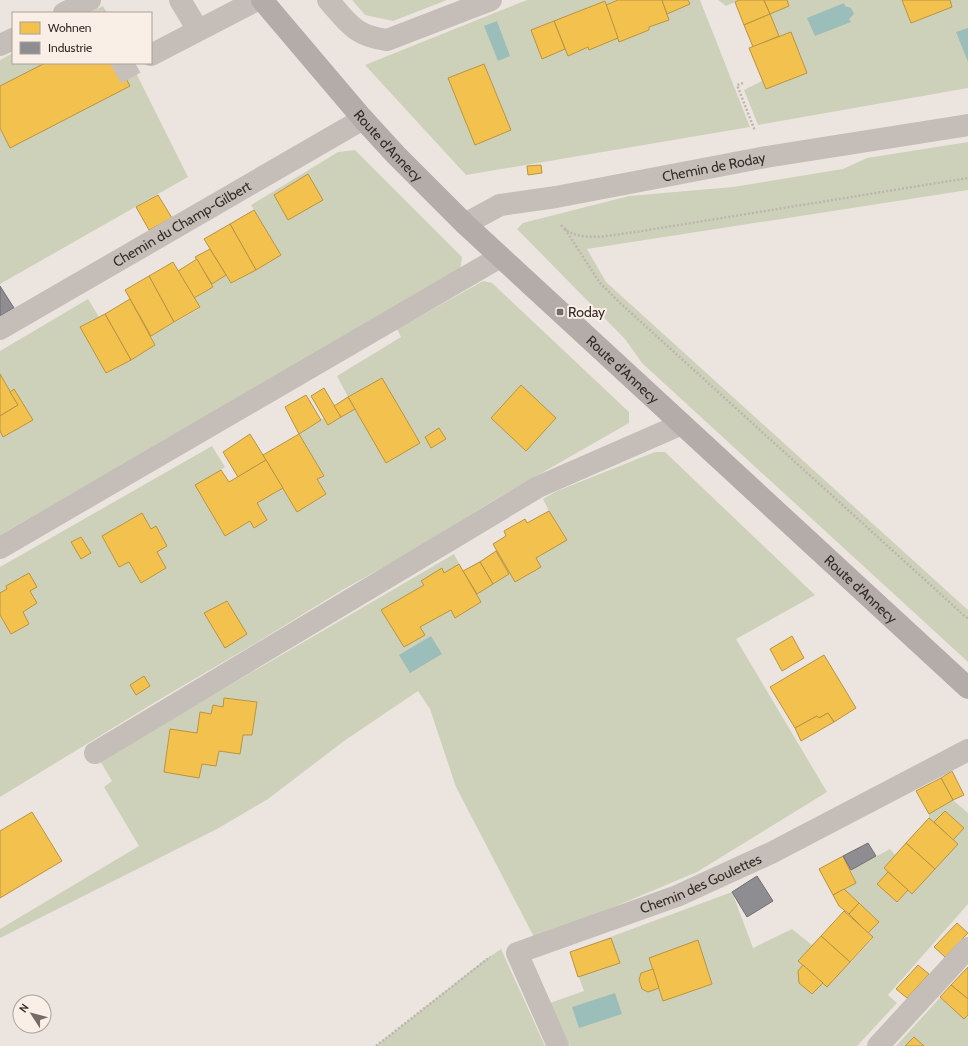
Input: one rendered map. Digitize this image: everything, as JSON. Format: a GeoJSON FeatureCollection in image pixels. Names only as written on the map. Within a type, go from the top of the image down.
{"type":"FeatureCollection","features":[{"type":"Feature","properties":{"kind":"main road","name":"Route d'Annecy"},"geometry":{"type":"LineString","coordinates":[[262,0],[363,119],[396,155],[465,224],[968,688]]}},
{"type":"Feature","properties":{"kind":"street"},"geometry":{"type":"LineString","coordinates":[[66,12],[90,0]]}},
{"type":"Feature","properties":{"kind":"street"},"geometry":{"type":"LineString","coordinates":[[180,0],[198,30]]}},
{"type":"Feature","properties":{"kind":"street"},"geometry":{"type":"LineString","coordinates":[[152,54],[258,0]]}},
{"type":"Feature","properties":{"kind":"street"},"geometry":{"type":"LineString","coordinates":[[328,0],[358,32],[372,38],[387,40],[491,0]]}},
{"type":"Feature","properties":{"kind":"street"},"geometry":{"type":"LineString","coordinates":[[0,45],[12,39]]}},
{"type":"Feature","properties":{"kind":"street","name":"Chemin du Champ-Gilbert"},"geometry":{"type":"LineString","coordinates":[[0,329],[363,119]]}},
{"type":"Feature","properties":{"kind":"street","name":"Chemin de Roday"},"geometry":{"type":"LineString","coordinates":[[465,224],[500,205],[541,199],[766,157],[968,126]]}},
{"type":"Feature","properties":{"kind":"street"},"geometry":{"type":"LineString","coordinates":[[0,548],[500,257]]}},
{"type":"Feature","properties":{"kind":"street"},"geometry":{"type":"LineString","coordinates":[[95,753],[538,487],[682,424]]}},
{"type":"Feature","properties":{"kind":"street","name":"Chemin des Goulettes"},"geometry":{"type":"LineString","coordinates":[[517,953],[677,896],[771,853],[965,759]]}},
{"type":"Feature","properties":{"kind":"street"},"geometry":{"type":"LineString","coordinates":[[878,1046],[968,948]]}},
{"type":"Feature","properties":{"kind":"street"},"geometry":{"type":"LineString","coordinates":[[517,953],[558,1046]]}},
{"type":"Feature","properties":{"kind":"path"},"geometry":{"type":"LineString","coordinates":[[743,83],[737,85],[766,157]]}},
{"type":"Feature","properties":{"kind":"path"},"geometry":{"type":"LineString","coordinates":[[565,229],[575,234],[590,237],[636,232],[968,178]]}},
{"type":"Feature","properties":{"kind":"path"},"geometry":{"type":"LineString","coordinates":[[541,199],[565,229],[600,283],[619,302],[968,619]]}},
{"type":"Feature","properties":{"kind":"path"},"geometry":{"type":"LineString","coordinates":[[376,1046],[501,949],[517,953]]}},
{"type":"Feature","properties":{"kind":"green space"},"geometry":{"type":"Polygon","coordinates":[[[352,0],[447,0],[393,21],[365,15],[352,0]]]}},
{"type":"Feature","properties":{"kind":"green space"},"geometry":{"type":"Polygon","coordinates":[[[527,0],[700,0],[750,127],[466,175],[365,65],[527,0]]]}},
{"type":"Feature","properties":{"kind":"green space"},"geometry":{"type":"Polygon","coordinates":[[[718,0],[968,0],[968,88],[758,125],[744,90],[762,81],[749,48],[753,47],[735,2],[726,6],[718,0]]]}},
{"type":"Feature","properties":{"kind":"green space"},"geometry":{"type":"Polygon","coordinates":[[[103,6],[106,12],[91,12],[103,6]]]}},
{"type":"Feature","properties":{"kind":"green space"},"geometry":{"type":"Polygon","coordinates":[[[12,54],[12,64],[132,64],[188,177],[0,284],[0,60],[12,54]]]}},
{"type":"Feature","properties":{"kind":"green space"},"geometry":{"type":"Polygon","coordinates":[[[968,142],[968,190],[587,249],[606,282],[968,610],[968,662],[642,363],[625,339],[517,229],[523,223],[629,196],[733,187],[843,169],[867,158],[968,142]]]}},
{"type":"Feature","properties":{"kind":"green space"},"geometry":{"type":"Polygon","coordinates":[[[355,150],[462,257],[460,271],[0,535],[0,351],[88,299],[99,317],[105,314],[131,359],[155,345],[151,336],[200,308],[194,298],[213,287],[212,284],[226,275],[231,283],[256,270],[230,224],[254,210],[251,205],[338,152],[355,150]]]}},
{"type":"Feature","properties":{"kind":"green space"},"geometry":{"type":"Polygon","coordinates":[[[483,281],[492,283],[629,412],[629,423],[496,499],[405,555],[344,589],[0,797],[0,567],[212,446],[225,467],[221,470],[229,482],[266,460],[326,494],[317,479],[324,476],[299,434],[324,418],[311,396],[324,389],[334,406],[348,397],[337,376],[401,337],[397,329],[483,281]]]}},
{"type":"Feature","properties":{"kind":"green space"},"geometry":{"type":"Polygon","coordinates":[[[655,452],[665,452],[815,595],[736,639],[827,792],[697,872],[597,914],[534,937],[456,787],[430,709],[418,691],[344,741],[268,799],[217,829],[0,938],[0,929],[139,846],[104,787],[112,781],[100,761],[454,554],[463,571],[496,551],[493,544],[549,511],[543,499],[557,491],[655,452]]]}},
{"type":"Feature","properties":{"kind":"green space"},"geometry":{"type":"Polygon","coordinates":[[[953,800],[968,813],[968,904],[888,995],[897,1003],[857,1046],[570,1046],[550,1003],[584,991],[570,952],[732,892],[753,948],[792,929],[812,945],[821,936],[851,962],[873,938],[868,933],[879,922],[844,889],[856,883],[851,870],[890,849],[895,855],[929,818],[929,814],[953,800]]]}},
{"type":"Feature","properties":{"kind":"green space"},"geometry":{"type":"Polygon","coordinates":[[[501,949],[545,1046],[376,1046],[482,962],[501,949]]]}},
{"type":"Feature","properties":{"kind":"green space"},"geometry":{"type":"Polygon","coordinates":[[[968,967],[968,1046],[896,1046],[968,967]]]}},
{"type":"Feature","properties":{"kind":"water"},"geometry":{"type":"Polygon","coordinates":[[[844,3],[845,6],[851,8],[854,14],[849,19],[851,22],[815,36],[807,18],[844,3]]]}},
{"type":"Feature","properties":{"kind":"water"},"geometry":{"type":"Polygon","coordinates":[[[497,21],[510,56],[498,61],[484,26],[497,21]]]}},
{"type":"Feature","properties":{"kind":"water"},"geometry":{"type":"Polygon","coordinates":[[[968,28],[968,62],[956,32],[968,28]]]}},
{"type":"Feature","properties":{"kind":"water"},"geometry":{"type":"Polygon","coordinates":[[[431,636],[442,654],[410,673],[399,655],[431,636]]]}},
{"type":"Feature","properties":{"kind":"water"},"geometry":{"type":"Polygon","coordinates":[[[615,993],[622,1014],[579,1028],[572,1007],[615,993]]]}},
{"type":"Feature","properties":{"kind":"building: Wohnen"},"geometry":{"type":"Polygon","coordinates":[[[618,0],[662,0],[669,20],[649,27],[649,30],[619,42],[606,5],[618,0]]]}},
{"type":"Feature","properties":{"kind":"building: Wohnen"},"geometry":{"type":"Polygon","coordinates":[[[662,0],[688,0],[690,4],[667,14],[662,0]]]}},
{"type":"Feature","properties":{"kind":"building: Wohnen"},"geometry":{"type":"Polygon","coordinates":[[[739,0],[764,0],[770,14],[744,25],[735,2],[739,0]]]}},
{"type":"Feature","properties":{"kind":"building: Wohnen"},"geometry":{"type":"Polygon","coordinates":[[[764,0],[787,0],[789,6],[770,14],[764,0]]]}},
{"type":"Feature","properties":{"kind":"building: Wohnen"},"geometry":{"type":"Polygon","coordinates":[[[902,0],[950,0],[952,7],[911,23],[902,0]]]}},
{"type":"Feature","properties":{"kind":"building: Wohnen"},"geometry":{"type":"Polygon","coordinates":[[[605,1],[618,38],[589,50],[588,47],[568,56],[554,21],[605,1]]]}},
{"type":"Feature","properties":{"kind":"building: Wohnen"},"geometry":{"type":"Polygon","coordinates":[[[770,14],[779,36],[753,47],[744,25],[770,14]]]}},
{"type":"Feature","properties":{"kind":"building: Wohnen"},"geometry":{"type":"Polygon","coordinates":[[[554,21],[565,49],[542,59],[531,30],[554,21]]]}},
{"type":"Feature","properties":{"kind":"building: Wohnen"},"geometry":{"type":"Polygon","coordinates":[[[791,32],[807,73],[766,89],[749,48],[791,32]]]}},
{"type":"Feature","properties":{"kind":"building: Wohnen"},"geometry":{"type":"Polygon","coordinates":[[[43,64],[119,64],[130,86],[10,148],[0,128],[0,86],[43,64]]]}},
{"type":"Feature","properties":{"kind":"building: Wohnen"},"geometry":{"type":"Polygon","coordinates":[[[484,64],[511,130],[475,145],[448,78],[484,64]]]}},
{"type":"Feature","properties":{"kind":"building: Wohnen"},"geometry":{"type":"Polygon","coordinates":[[[541,165],[542,173],[528,175],[527,166],[541,165]]]}},
{"type":"Feature","properties":{"kind":"building: Wohnen"},"geometry":{"type":"Polygon","coordinates":[[[308,174],[323,200],[288,220],[274,195],[308,174]]]}},
{"type":"Feature","properties":{"kind":"building: Wohnen"},"geometry":{"type":"Polygon","coordinates":[[[158,195],[172,218],[149,230],[136,207],[158,195]]]}},
{"type":"Feature","properties":{"kind":"building: Wohnen"},"geometry":{"type":"Polygon","coordinates":[[[254,210],[281,255],[256,270],[230,224],[254,210]]]}},
{"type":"Feature","properties":{"kind":"building: Wohnen"},"geometry":{"type":"Polygon","coordinates":[[[230,224],[256,270],[231,283],[204,239],[230,224]]]}},
{"type":"Feature","properties":{"kind":"building: Wohnen"},"geometry":{"type":"Polygon","coordinates":[[[210,249],[226,275],[212,284],[195,257],[210,249]]]}},
{"type":"Feature","properties":{"kind":"building: Wohnen"},"geometry":{"type":"Polygon","coordinates":[[[197,259],[213,287],[194,298],[178,271],[197,259]]]}},
{"type":"Feature","properties":{"kind":"building: Wohnen"},"geometry":{"type":"Polygon","coordinates":[[[173,262],[200,307],[174,322],[149,276],[173,262]]]}},
{"type":"Feature","properties":{"kind":"building: Wohnen"},"geometry":{"type":"Polygon","coordinates":[[[149,276],[174,322],[151,336],[125,290],[149,276]]]}},
{"type":"Feature","properties":{"kind":"building: Wohnen"},"geometry":{"type":"Polygon","coordinates":[[[130,299],[155,345],[131,360],[105,314],[130,299]]]}},
{"type":"Feature","properties":{"kind":"building: Wohnen"},"geometry":{"type":"Polygon","coordinates":[[[105,314],[131,360],[106,373],[80,327],[105,314]]]}},
{"type":"Feature","properties":{"kind":"building: Wohnen"},"geometry":{"type":"Polygon","coordinates":[[[0,374],[18,405],[0,416],[0,374]]]}},
{"type":"Feature","properties":{"kind":"building: Wohnen"},"geometry":{"type":"Polygon","coordinates":[[[382,378],[420,443],[386,463],[348,397],[382,378]]]}},
{"type":"Feature","properties":{"kind":"building: Wohnen"},"geometry":{"type":"Polygon","coordinates":[[[521,385],[556,418],[526,451],[491,418],[521,385]]]}},
{"type":"Feature","properties":{"kind":"building: Wohnen"},"geometry":{"type":"Polygon","coordinates":[[[324,388],[341,417],[328,425],[311,396],[324,388]]]}},
{"type":"Feature","properties":{"kind":"building: Wohnen"},"geometry":{"type":"Polygon","coordinates":[[[14,389],[33,420],[3,437],[0,431],[0,416],[18,405],[10,392],[14,389]]]}},
{"type":"Feature","properties":{"kind":"building: Wohnen"},"geometry":{"type":"Polygon","coordinates":[[[306,395],[321,420],[299,434],[285,407],[306,395]]]}},
{"type":"Feature","properties":{"kind":"building: Wohnen"},"geometry":{"type":"Polygon","coordinates":[[[348,397],[355,409],[341,417],[334,406],[348,397]]]}},
{"type":"Feature","properties":{"kind":"building: Wohnen"},"geometry":{"type":"Polygon","coordinates":[[[439,428],[446,439],[431,448],[425,437],[439,428]]]}},
{"type":"Feature","properties":{"kind":"building: Wohnen"},"geometry":{"type":"Polygon","coordinates":[[[250,434],[266,460],[238,477],[223,452],[250,434]]]}},
{"type":"Feature","properties":{"kind":"building: Wohnen"},"geometry":{"type":"Polygon","coordinates":[[[299,434],[324,476],[317,479],[326,494],[297,512],[263,455],[299,434]]]}},
{"type":"Feature","properties":{"kind":"building: Wohnen"},"geometry":{"type":"Polygon","coordinates":[[[266,460],[283,488],[257,503],[267,520],[254,528],[250,521],[225,536],[195,485],[221,470],[229,482],[266,460]]]}},
{"type":"Feature","properties":{"kind":"building: Wohnen"},"geometry":{"type":"Polygon","coordinates":[[[549,511],[567,540],[536,558],[541,567],[515,582],[493,544],[506,536],[504,531],[525,519],[527,523],[549,511]]]}},
{"type":"Feature","properties":{"kind":"building: Wohnen"},"geometry":{"type":"Polygon","coordinates":[[[142,513],[151,529],[156,526],[167,546],[157,552],[166,568],[141,583],[129,562],[119,567],[102,536],[142,513]]]}},
{"type":"Feature","properties":{"kind":"building: Wohnen"},"geometry":{"type":"Polygon","coordinates":[[[81,537],[91,553],[81,559],[71,542],[81,537]]]}},
{"type":"Feature","properties":{"kind":"building: Wohnen"},"geometry":{"type":"Polygon","coordinates":[[[496,551],[509,574],[493,584],[480,562],[496,551]]]}},
{"type":"Feature","properties":{"kind":"building: Wohnen"},"geometry":{"type":"Polygon","coordinates":[[[480,562],[493,584],[477,594],[463,571],[480,562]]]}},
{"type":"Feature","properties":{"kind":"building: Wohnen"},"geometry":{"type":"Polygon","coordinates":[[[459,564],[481,602],[455,618],[451,610],[420,627],[425,635],[404,647],[381,610],[424,585],[421,581],[442,568],[444,573],[459,564]]]}},
{"type":"Feature","properties":{"kind":"building: Wohnen"},"geometry":{"type":"Polygon","coordinates":[[[29,573],[37,587],[30,591],[37,603],[23,612],[29,624],[11,634],[0,615],[0,593],[7,589],[6,586],[29,573]]]}},
{"type":"Feature","properties":{"kind":"building: Wohnen"},"geometry":{"type":"Polygon","coordinates":[[[227,601],[247,634],[225,648],[204,613],[227,601]]]}},
{"type":"Feature","properties":{"kind":"building: Wohnen"},"geometry":{"type":"Polygon","coordinates":[[[792,636],[804,658],[782,671],[770,649],[792,636]]]}},
{"type":"Feature","properties":{"kind":"building: Wohnen"},"geometry":{"type":"Polygon","coordinates":[[[824,655],[856,708],[834,722],[828,713],[819,718],[817,716],[795,728],[770,687],[824,655]]]}},
{"type":"Feature","properties":{"kind":"building: Wohnen"},"geometry":{"type":"Polygon","coordinates":[[[144,676],[150,686],[136,695],[130,685],[144,676]]]}},
{"type":"Feature","properties":{"kind":"building: Wohnen"},"geometry":{"type":"Polygon","coordinates":[[[224,698],[257,702],[252,735],[243,735],[240,754],[219,751],[216,766],[202,764],[199,778],[164,772],[170,729],[197,733],[200,712],[211,714],[213,705],[223,707],[224,698]]]}},
{"type":"Feature","properties":{"kind":"building: Wohnen"},"geometry":{"type":"Polygon","coordinates":[[[828,713],[834,722],[801,741],[795,728],[817,716],[819,718],[828,713]]]}},
{"type":"Feature","properties":{"kind":"building: Wohnen"},"geometry":{"type":"Polygon","coordinates":[[[952,771],[964,795],[953,800],[941,778],[952,771]]]}},
{"type":"Feature","properties":{"kind":"building: Wohnen"},"geometry":{"type":"Polygon","coordinates":[[[941,778],[953,800],[929,814],[916,791],[941,778]]]}},
{"type":"Feature","properties":{"kind":"building: Wohnen"},"geometry":{"type":"Polygon","coordinates":[[[945,811],[964,828],[953,840],[934,822],[945,811]]]}},
{"type":"Feature","properties":{"kind":"building: Wohnen"},"geometry":{"type":"Polygon","coordinates":[[[32,812],[62,861],[0,898],[0,831],[32,812]]]}},
{"type":"Feature","properties":{"kind":"building: Wohnen"},"geometry":{"type":"Polygon","coordinates":[[[929,818],[958,844],[935,869],[906,843],[929,818]]]}},
{"type":"Feature","properties":{"kind":"building: Wohnen"},"geometry":{"type":"Polygon","coordinates":[[[906,843],[935,869],[912,894],[884,868],[906,843]]]}},
{"type":"Feature","properties":{"kind":"building: Wohnen"},"geometry":{"type":"Polygon","coordinates":[[[843,856],[856,883],[833,895],[819,869],[843,856]]]}},
{"type":"Feature","properties":{"kind":"building: Wohnen"},"geometry":{"type":"Polygon","coordinates":[[[888,872],[908,890],[897,902],[877,884],[888,872]]]}},
{"type":"Feature","properties":{"kind":"building: Wohnen"},"geometry":{"type":"Polygon","coordinates":[[[844,889],[859,903],[849,914],[839,906],[833,895],[844,889]]]}},
{"type":"Feature","properties":{"kind":"building: Wohnen"},"geometry":{"type":"Polygon","coordinates":[[[859,903],[879,922],[868,933],[849,914],[859,903]]]}},
{"type":"Feature","properties":{"kind":"building: Wohnen"},"geometry":{"type":"Polygon","coordinates":[[[844,911],[873,937],[850,962],[821,936],[844,911]]]}},
{"type":"Feature","properties":{"kind":"building: Wohnen"},"geometry":{"type":"Polygon","coordinates":[[[957,923],[968,933],[945,957],[934,947],[957,923]]]}},
{"type":"Feature","properties":{"kind":"building: Wohnen"},"geometry":{"type":"Polygon","coordinates":[[[821,936],[850,962],[827,987],[798,961],[821,936]]]}},
{"type":"Feature","properties":{"kind":"building: Wohnen"},"geometry":{"type":"Polygon","coordinates":[[[611,938],[620,963],[578,977],[570,952],[611,938]]]}},
{"type":"Feature","properties":{"kind":"building: Wohnen"},"geometry":{"type":"Polygon","coordinates":[[[698,940],[712,984],[663,1001],[649,958],[698,940]]]}},
{"type":"Feature","properties":{"kind":"building: Wohnen"},"geometry":{"type":"Polygon","coordinates":[[[803,965],[823,983],[812,994],[799,983],[798,971],[803,965]]]}},
{"type":"Feature","properties":{"kind":"building: Wohnen"},"geometry":{"type":"Polygon","coordinates":[[[918,965],[929,974],[907,998],[896,989],[918,965]]]}},
{"type":"Feature","properties":{"kind":"building: Wohnen"},"geometry":{"type":"Polygon","coordinates":[[[968,967],[968,999],[951,985],[968,967]]]}},
{"type":"Feature","properties":{"kind":"building: Wohnen"},"geometry":{"type":"Polygon","coordinates":[[[653,969],[659,988],[648,992],[642,989],[639,980],[641,973],[653,969]]]}},
{"type":"Feature","properties":{"kind":"building: Wohnen"},"geometry":{"type":"Polygon","coordinates":[[[951,985],[968,999],[968,1015],[964,1019],[940,997],[951,985]]]}},
{"type":"Feature","properties":{"kind":"building: Wohnen"},"geometry":{"type":"Polygon","coordinates":[[[914,1037],[924,1046],[905,1046],[914,1037]]]}},
{"type":"Feature","properties":{"kind":"building: Industrie"},"geometry":{"type":"Polygon","coordinates":[[[0,286],[14,308],[0,316],[0,286]]]}},
{"type":"Feature","properties":{"kind":"building: Industrie"},"geometry":{"type":"Polygon","coordinates":[[[868,843],[876,856],[851,870],[843,856],[868,843]]]}},
{"type":"Feature","properties":{"kind":"building: Industrie"},"geometry":{"type":"Polygon","coordinates":[[[757,876],[773,901],[747,917],[732,892],[757,876]]]}},
{"type":"Feature","properties":{"kind":"tunnel"},"geometry":{"type":"LineString","coordinates":[[116,74],[133,64]]}},
{"type":"Feature","properties":{"kind":"place","name":"Roday"},"geometry":{"type":"Point","coordinates":[560,312]}}]}
